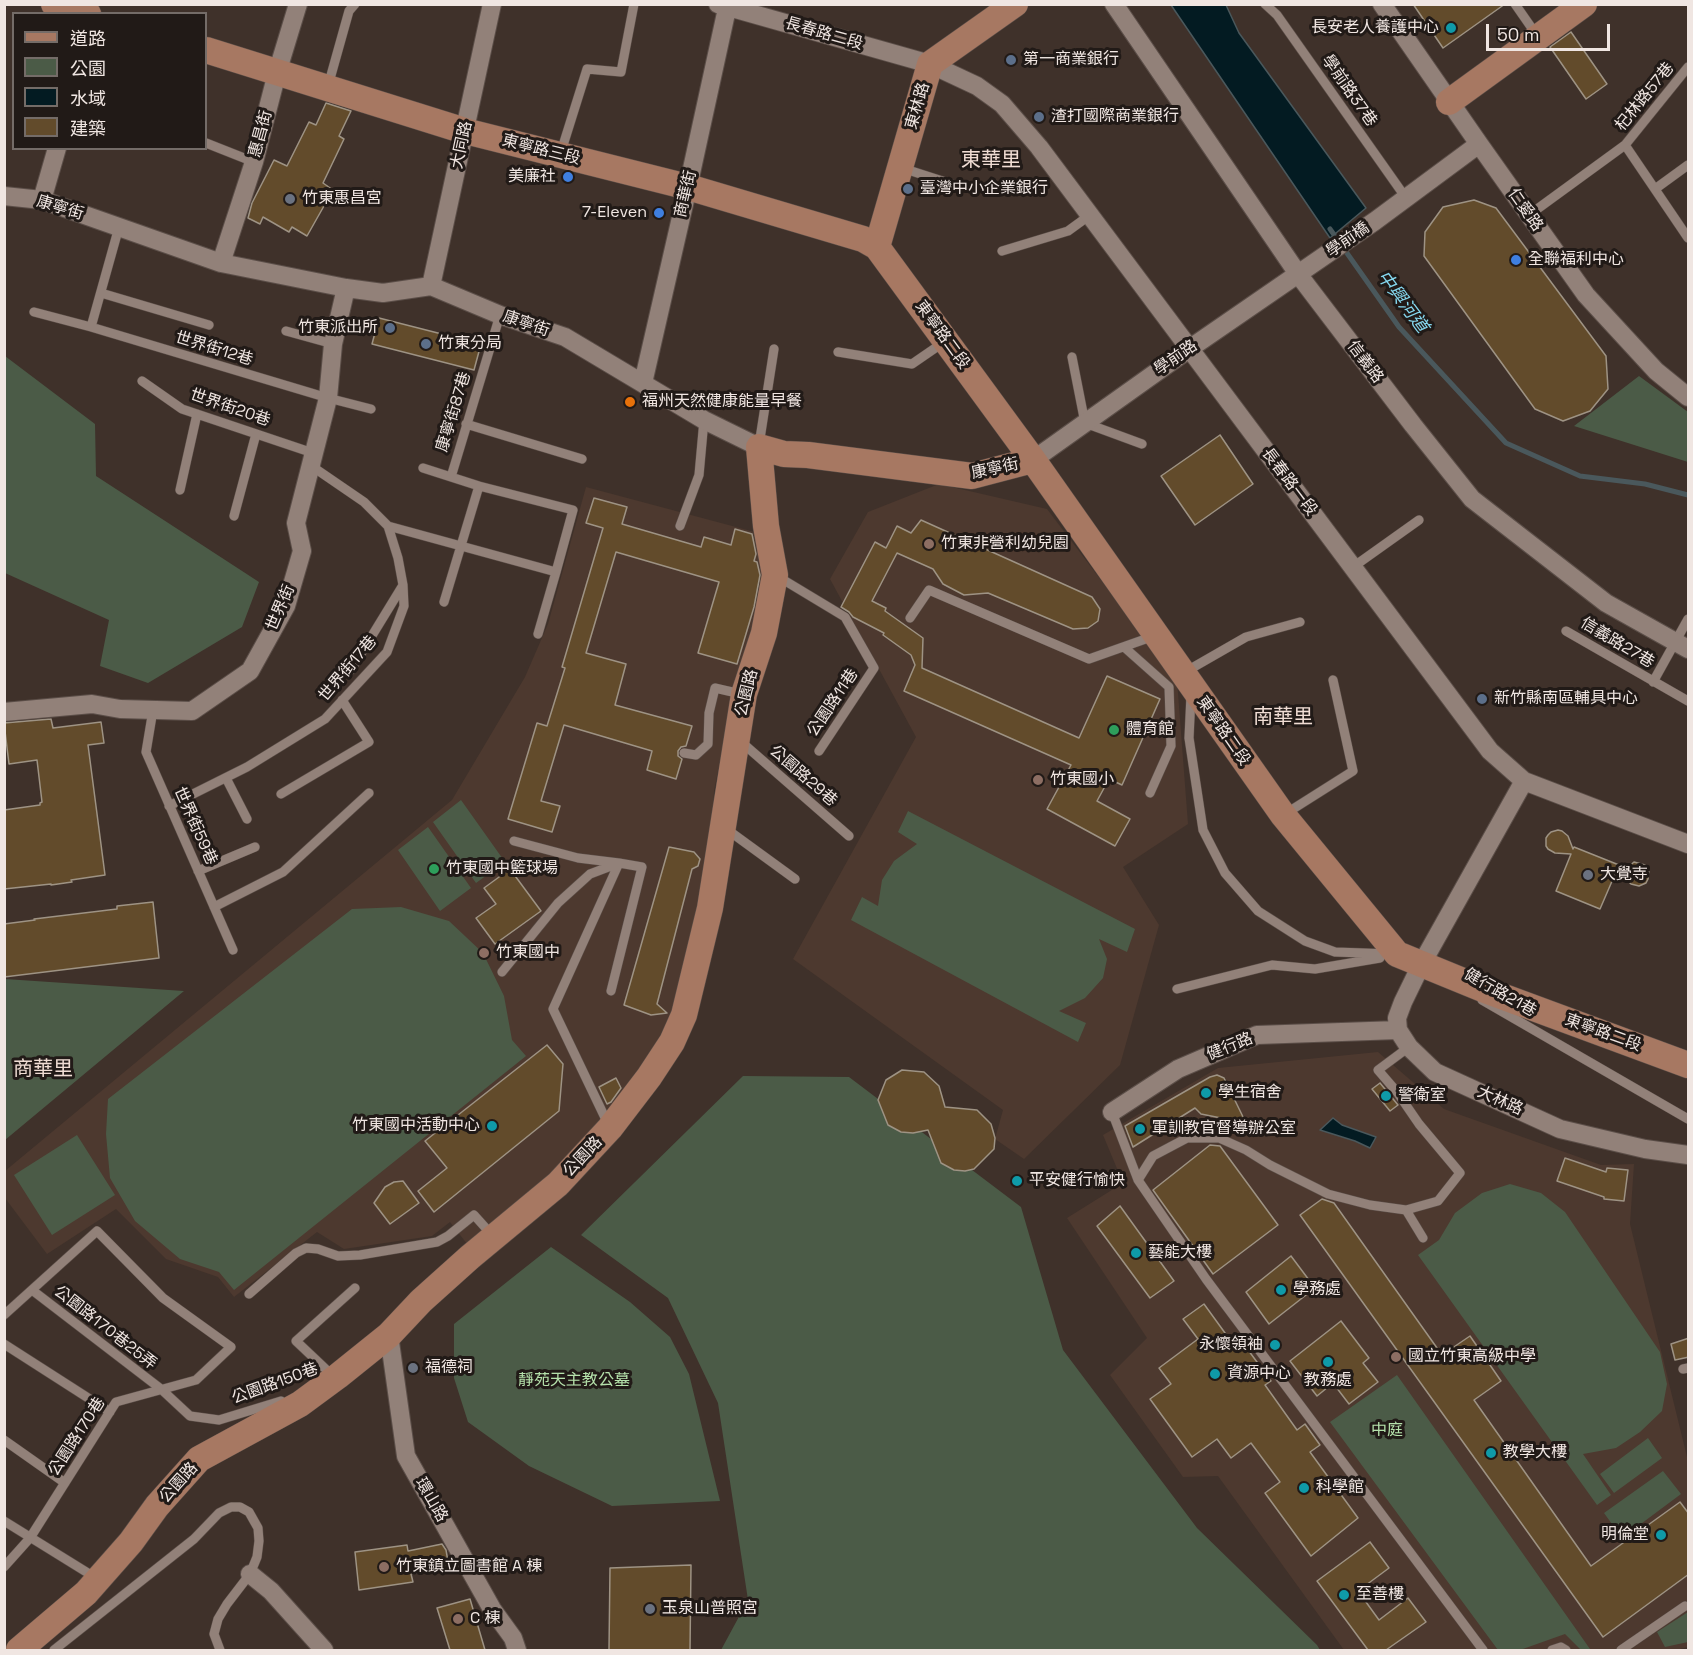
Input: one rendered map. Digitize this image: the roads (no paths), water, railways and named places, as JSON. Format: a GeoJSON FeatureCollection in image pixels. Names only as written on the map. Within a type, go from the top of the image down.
{"type":"FeatureCollection","features":[{"type":"Feature","properties":{"kind":"street"},"geometry":{"type":"LineString","coordinates":[[54,4],[81,12]]}},
{"type":"Feature","properties":{"kind":"street","name":"惠昌街"},"geometry":{"type":"LineString","coordinates":[[221,263],[254,162],[298,4]]}},
{"type":"Feature","properties":{"kind":"street","name":"大同路"},"geometry":{"type":"LineString","coordinates":[[431,286],[492,4]]}},
{"type":"Feature","properties":{"kind":"street","name":"東林路"},"geometry":{"type":"LineString","coordinates":[[877,247],[930,64],[1015,4]]}},
{"type":"Feature","properties":{"kind":"street","name":"信義路"},"geometry":{"type":"LineString","coordinates":[[1114,4],[1298,274],[1472,499],[1606,603],[1683,646]]}},
{"type":"Feature","properties":{"kind":"street","name":"仁愛路"},"geometry":{"type":"LineString","coordinates":[[1382,4],[1586,295],[1656,371],[1689,397]]}},
{"type":"Feature","properties":{"kind":"street"},"geometry":{"type":"LineString","coordinates":[[1449,102],[1584,4]]}},
{"type":"Feature","properties":{"kind":"street","name":"長春路二段"},"geometry":{"type":"LineString","coordinates":[[724,5],[930,64]]}},
{"type":"Feature","properties":{"kind":"street","name":"商華街"},"geometry":{"type":"LineString","coordinates":[[643,383],[688,188],[724,5]]}},
{"type":"Feature","properties":{"kind":"street","name":"東寧路三段"},"geometry":{"type":"LineString","coordinates":[[207,50],[465,131],[688,188],[863,239],[877,247]]}},
{"type":"Feature","properties":{"kind":"street","name":"長春路一段"},"geometry":{"type":"LineString","coordinates":[[930,64],[977,86],[1002,104],[1040,147],[1188,349],[1490,751],[1524,781],[1689,844]]}},
{"type":"Feature","properties":{"kind":"street"},"geometry":{"type":"LineString","coordinates":[[1406,198],[1479,144]]}},
{"type":"Feature","properties":{"kind":"street"},"geometry":{"type":"LineString","coordinates":[[42,200],[56,150]]}},
{"type":"Feature","properties":{"kind":"street","name":"康寧街"},"geometry":{"type":"LineString","coordinates":[[4,196],[42,200],[221,263],[346,288],[383,293],[431,286],[500,315],[565,337],[704,420],[759,447],[784,454],[972,476],[1034,460]]}},
{"type":"Feature","properties":{"kind":"street","name":"學前橋"},"geometry":{"type":"LineString","coordinates":[[1321,259],[1406,198]]}},
{"type":"Feature","properties":{"kind":"street","name":"東寧路二段"},"geometry":{"type":"LineString","coordinates":[[877,247],[1034,460],[1283,815],[1397,954],[1689,1065]]}},
{"type":"Feature","properties":{"kind":"street","name":"學前路"},"geometry":{"type":"LineString","coordinates":[[1034,460],[1188,349],[1321,259]]}},
{"type":"Feature","properties":{"kind":"street","name":"世界街"},"geometry":{"type":"LineString","coordinates":[[4,712],[92,704],[120,709],[192,711],[250,671],[286,606],[302,551],[296,523],[328,398],[333,344],[346,288]]}},
{"type":"Feature","properties":{"kind":"street","name":"公園路"},"geometry":{"type":"LineString","coordinates":[[25,1649],[98,1580],[131,1542],[157,1506],[199,1459],[300,1404],[336,1377],[389,1335],[421,1301],[493,1237],[558,1184],[610,1128],[649,1077],[672,1042],[684,1015],[710,908],[744,694],[764,633],[775,575],[766,526],[759,447]]}},
{"type":"Feature","properties":{"kind":"street"},"geometry":{"type":"LineString","coordinates":[[1398,1030],[1397,1018],[1421,965],[1524,781]]}},
{"type":"Feature","properties":{"kind":"street","name":"大林路"},"geometry":{"type":"LineString","coordinates":[[1398,1030],[1409,1047],[1435,1072],[1560,1129],[1645,1149],[1689,1155]]}},
{"type":"Feature","properties":{"kind":"street","name":"健行路"},"geometry":{"type":"LineString","coordinates":[[1112,1112],[1178,1069],[1257,1035],[1398,1030]]}},
{"type":"Feature","properties":{"kind":"street","name":"環山路"},"geometry":{"type":"LineString","coordinates":[[389,1335],[406,1456],[492,1609],[513,1638],[517,1650]]}},
{"type":"Feature","properties":{"kind":"street"},"geometry":{"type":"LineString","coordinates":[[253,1576],[271,1591],[324,1650]]}},
{"type":"Feature","properties":{"kind":"lane"},"geometry":{"type":"LineString","coordinates":[[327,88],[349,11],[355,4]]}},
{"type":"Feature","properties":{"kind":"lane"},"geometry":{"type":"LineString","coordinates":[[560,155],[587,69],[621,72],[634,4]]}},
{"type":"Feature","properties":{"kind":"lane","name":"學前路37巷"},"geometry":{"type":"LineString","coordinates":[[1265,4],[1277,15],[1406,198]]}},
{"type":"Feature","properties":{"kind":"lane"},"geometry":{"type":"LineString","coordinates":[[1515,4],[1538,38]]}},
{"type":"Feature","properties":{"kind":"lane","name":"杞林路57巷"},"geometry":{"type":"LineString","coordinates":[[1529,215],[1625,145],[1689,67]]}},
{"type":"Feature","properties":{"kind":"lane"},"geometry":{"type":"LineString","coordinates":[[207,143],[254,162]]}},
{"type":"Feature","properties":{"kind":"lane"},"geometry":{"type":"LineString","coordinates":[[1625,145],[1689,238]]}},
{"type":"Feature","properties":{"kind":"lane"},"geometry":{"type":"LineString","coordinates":[[1655,189],[1689,165]]}},
{"type":"Feature","properties":{"kind":"lane"},"geometry":{"type":"LineString","coordinates":[[900,167],[961,186]]}},
{"type":"Feature","properties":{"kind":"lane"},"geometry":{"type":"LineString","coordinates":[[1002,251],[1068,231],[1089,215]]}},
{"type":"Feature","properties":{"kind":"lane"},"geometry":{"type":"LineString","coordinates":[[91,327],[119,227]]}},
{"type":"Feature","properties":{"kind":"lane"},"geometry":{"type":"LineString","coordinates":[[102,293],[209,325]]}},
{"type":"Feature","properties":{"kind":"lane","name":"世界街12巷"},"geometry":{"type":"LineString","coordinates":[[34,312],[372,409]]}},
{"type":"Feature","properties":{"kind":"lane","name":"康寧街87巷"},"geometry":{"type":"LineString","coordinates":[[500,315],[451,477],[573,510],[556,573]]}},
{"type":"Feature","properties":{"kind":"lane"},"geometry":{"type":"LineString","coordinates":[[286,331],[333,344]]}},
{"type":"Feature","properties":{"kind":"lane"},"geometry":{"type":"LineString","coordinates":[[838,352],[912,364],[946,341]]}},
{"type":"Feature","properties":{"kind":"lane"},"geometry":{"type":"LineString","coordinates":[[759,447],[774,349]]}},
{"type":"Feature","properties":{"kind":"lane"},"geometry":{"type":"LineString","coordinates":[[1072,357],[1085,423],[1142,444]]}},
{"type":"Feature","properties":{"kind":"lane","name":"世界街20巷"},"geometry":{"type":"LineString","coordinates":[[142,381],[182,409],[256,434],[312,459]]}},
{"type":"Feature","properties":{"kind":"lane"},"geometry":{"type":"LineString","coordinates":[[180,490],[197,414]]}},
{"type":"Feature","properties":{"kind":"lane"},"geometry":{"type":"LineString","coordinates":[[680,526],[699,475],[704,420]]}},
{"type":"Feature","properties":{"kind":"lane"},"geometry":{"type":"LineString","coordinates":[[466,424],[582,459]]}},
{"type":"Feature","properties":{"kind":"lane"},"geometry":{"type":"LineString","coordinates":[[234,516],[256,434]]}},
{"type":"Feature","properties":{"kind":"lane","name":"世界街17巷"},"geometry":{"type":"LineString","coordinates":[[170,806],[248,767],[325,719],[387,652],[404,606],[398,558],[388,526],[364,502],[312,459]]}},
{"type":"Feature","properties":{"kind":"lane"},"geometry":{"type":"LineString","coordinates":[[423,468],[451,477]]}},
{"type":"Feature","properties":{"kind":"lane"},"geometry":{"type":"LineString","coordinates":[[444,602],[478,486]]}},
{"type":"Feature","properties":{"kind":"lane"},"geometry":{"type":"LineString","coordinates":[[1353,567],[1419,520]]}},
{"type":"Feature","properties":{"kind":"lane"},"geometry":{"type":"LineString","coordinates":[[388,526],[556,573],[538,634]]}},
{"type":"Feature","properties":{"kind":"lane","name":"公園路11巷"},"geometry":{"type":"LineString","coordinates":[[775,575],[845,617],[874,668],[819,751]]}},
{"type":"Feature","properties":{"kind":"lane"},"geometry":{"type":"LineString","coordinates":[[351,670],[403,585]]}},
{"type":"Feature","properties":{"kind":"lane"},"geometry":{"type":"LineString","coordinates":[[910,618],[929,590],[1089,659],[1156,635]]}},
{"type":"Feature","properties":{"kind":"lane","name":"信義路27巷"},"geometry":{"type":"LineString","coordinates":[[1653,682],[1683,646],[1689,619]]}},
{"type":"Feature","properties":{"kind":"lane"},"geometry":{"type":"LineString","coordinates":[[1300,622],[1246,637],[1187,679],[1189,738],[1203,830],[1225,873],[1258,911],[1305,941],[1335,952],[1397,954]]}},
{"type":"Feature","properties":{"kind":"lane","name":"信義路27巷"},"geometry":{"type":"LineString","coordinates":[[1566,631],[1689,701]]}},
{"type":"Feature","properties":{"kind":"lane"},"geometry":{"type":"LineString","coordinates":[[1124,647],[1169,687],[1172,746],[1150,793]]}},
{"type":"Feature","properties":{"kind":"lane"},"geometry":{"type":"LineString","coordinates":[[1283,815],[1353,771],[1333,680]]}},
{"type":"Feature","properties":{"kind":"lane"},"geometry":{"type":"LineString","coordinates":[[684,753],[696,755],[708,744],[709,713],[715,688],[744,694]]}},
{"type":"Feature","properties":{"kind":"lane"},"geometry":{"type":"LineString","coordinates":[[281,794],[369,742],[342,700]]}},
{"type":"Feature","properties":{"kind":"lane","name":"世界街59巷"},"geometry":{"type":"LineString","coordinates":[[153,710],[146,752],[233,950]]}},
{"type":"Feature","properties":{"kind":"lane","name":"公園路29巷"},"geometry":{"type":"LineString","coordinates":[[737,738],[849,836]]}},
{"type":"Feature","properties":{"kind":"lane"},"geometry":{"type":"LineString","coordinates":[[226,778],[247,819]]}},
{"type":"Feature","properties":{"kind":"lane"},"geometry":{"type":"LineString","coordinates":[[214,907],[283,872],[369,793]]}},
{"type":"Feature","properties":{"kind":"lane"},"geometry":{"type":"LineString","coordinates":[[723,827],[795,879]]}},
{"type":"Feature","properties":{"kind":"lane"},"geometry":{"type":"LineString","coordinates":[[514,840],[578,858],[642,867],[611,991]]}},
{"type":"Feature","properties":{"kind":"lane"},"geometry":{"type":"LineString","coordinates":[[198,871],[255,847]]}},
{"type":"Feature","properties":{"kind":"lane"},"geometry":{"type":"LineString","coordinates":[[610,1128],[554,1009],[619,863]]}},
{"type":"Feature","properties":{"kind":"lane"},"geometry":{"type":"LineString","coordinates":[[502,972],[558,903],[590,874],[619,863]]}},
{"type":"Feature","properties":{"kind":"lane"},"geometry":{"type":"LineString","coordinates":[[1177,989],[1272,965],[1315,969],[1397,954]]}},
{"type":"Feature","properties":{"kind":"lane","name":"健行路21巷"},"geometry":{"type":"LineString","coordinates":[[1421,965],[1689,1119]]}},
{"type":"Feature","properties":{"kind":"lane"},"geometry":{"type":"LineString","coordinates":[[1138,1180],[1153,1156],[1186,1138],[1219,1138],[1328,1194],[1370,1205],[1406,1210],[1438,1201],[1460,1173],[1378,1070],[1409,1047]]}},
{"type":"Feature","properties":{"kind":"lane"},"geometry":{"type":"LineString","coordinates":[[1112,1112],[1138,1180],[1206,1279],[1483,1650]]}},
{"type":"Feature","properties":{"kind":"lane"},"geometry":{"type":"LineString","coordinates":[[1406,1210],[1423,1238]]}},
{"type":"Feature","properties":{"kind":"lane"},"geometry":{"type":"LineString","coordinates":[[249,1294],[296,1253],[306,1248],[318,1249],[338,1256],[360,1255],[437,1242],[474,1215],[493,1237]]}},
{"type":"Feature","properties":{"kind":"lane","name":"公園路170巷"},"geometry":{"type":"LineString","coordinates":[[4,1567],[30,1538],[116,1402],[196,1380],[231,1347],[163,1298],[97,1231],[32,1290]]}},
{"type":"Feature","properties":{"kind":"lane"},"geometry":{"type":"LineString","coordinates":[[336,1377],[296,1341],[355,1288]]}},
{"type":"Feature","properties":{"kind":"lane"},"geometry":{"type":"LineString","coordinates":[[4,1315],[32,1290]]}},
{"type":"Feature","properties":{"kind":"lane","name":"公園路170巷25弄"},"geometry":{"type":"LineString","coordinates":[[32,1290],[160,1389]]}},
{"type":"Feature","properties":{"kind":"lane"},"geometry":{"type":"LineString","coordinates":[[4,1344],[110,1412]]}},
{"type":"Feature","properties":{"kind":"lane","name":"公園路150巷"},"geometry":{"type":"LineString","coordinates":[[160,1389],[190,1416],[219,1420],[271,1405],[336,1377]]}},
{"type":"Feature","properties":{"kind":"lane"},"geometry":{"type":"LineString","coordinates":[[4,1440],[65,1483]]}},
{"type":"Feature","properties":{"kind":"lane"},"geometry":{"type":"LineString","coordinates":[[54,1650],[194,1539],[219,1513],[231,1507],[240,1507],[249,1512],[258,1528],[257,1557],[253,1576],[226,1604],[218,1619],[214,1634],[220,1650]]}},
{"type":"Feature","properties":{"kind":"lane"},"geometry":{"type":"LineString","coordinates":[[4,1521],[98,1580]]}},
{"type":"Feature","properties":{"kind":"lane"},"geometry":{"type":"LineString","coordinates":[[1621,1650],[1685,1606]]}},
{"type":"Feature","properties":{"kind":"lane"},"geometry":{"type":"LineString","coordinates":[[1552,1650],[1561,1647],[1566,1650]]}},
{"type":"Feature","properties":{"kind":"water"},"geometry":{"type":"Polygon","coordinates":[[[1171,5],[1226,5],[1239,33],[1366,208],[1330,238],[1171,5]]]}},
{"type":"Feature","properties":{"kind":"water"},"geometry":{"type":"Polygon","coordinates":[[[1333,1118],[1342,1125],[1376,1137],[1370,1148],[1320,1130],[1333,1118]]]}},
{"type":"Feature","properties":{"kind":"waterway","name":"中興河道"},"geometry":{"type":"LineString","coordinates":[[1330,229],[1399,327],[1506,443],[1580,476],[1645,484],[1688,495]]}},
{"type":"Feature","properties":{"kind":"place","name":"長安老人養護中心"},"geometry":{"type":"Point","coordinates":[1451,28]}},
{"type":"Feature","properties":{"kind":"place","name":"第一商業銀行"},"geometry":{"type":"Point","coordinates":[1011,60]}},
{"type":"Feature","properties":{"kind":"place","name":"渣打國際商業銀行"},"geometry":{"type":"Point","coordinates":[1039,117]}},
{"type":"Feature","properties":{"kind":"place","name":"美廉社"},"geometry":{"type":"Point","coordinates":[568,177]}},
{"type":"Feature","properties":{"kind":"place","name":"臺灣中小企業銀行"},"geometry":{"type":"Point","coordinates":[908,189]}},
{"type":"Feature","properties":{"kind":"place","name":"竹東惠昌宮"},"geometry":{"type":"Point","coordinates":[290,199]}},
{"type":"Feature","properties":{"kind":"place","name":"7-Eleven"},"geometry":{"type":"Point","coordinates":[659,213]}},
{"type":"Feature","properties":{"kind":"place","name":"全聯福利中心"},"geometry":{"type":"Point","coordinates":[1516,260]}},
{"type":"Feature","properties":{"kind":"place","name":"竹東派出所"},"geometry":{"type":"Point","coordinates":[390,328]}},
{"type":"Feature","properties":{"kind":"place","name":"竹東分局"},"geometry":{"type":"Point","coordinates":[426,344]}},
{"type":"Feature","properties":{"kind":"place","name":"福州天然健康能量早餐"},"geometry":{"type":"Point","coordinates":[630,402]}},
{"type":"Feature","properties":{"kind":"place","name":"竹東非營利幼兒園"},"geometry":{"type":"Point","coordinates":[929,544]}},
{"type":"Feature","properties":{"kind":"place","name":"新竹縣南區輔具中心"},"geometry":{"type":"Point","coordinates":[1482,699]}},
{"type":"Feature","properties":{"kind":"place","name":"體育館"},"geometry":{"type":"Point","coordinates":[1114,730]}},
{"type":"Feature","properties":{"kind":"place","name":"竹東國小"},"geometry":{"type":"Point","coordinates":[1038,780]}},
{"type":"Feature","properties":{"kind":"place","name":"竹東國中籃球場"},"geometry":{"type":"Point","coordinates":[434,869]}},
{"type":"Feature","properties":{"kind":"place","name":"大覺寺"},"geometry":{"type":"Point","coordinates":[1588,875]}},
{"type":"Feature","properties":{"kind":"place","name":"竹東國中"},"geometry":{"type":"Point","coordinates":[484,953]}},
{"type":"Feature","properties":{"kind":"place","name":"學生宿舍"},"geometry":{"type":"Point","coordinates":[1206,1093]}},
{"type":"Feature","properties":{"kind":"place","name":"警衛室"},"geometry":{"type":"Point","coordinates":[1386,1096]}},
{"type":"Feature","properties":{"kind":"place","name":"竹東國中活動中心"},"geometry":{"type":"Point","coordinates":[492,1126]}},
{"type":"Feature","properties":{"kind":"place","name":"軍訓教官督導辦公室"},"geometry":{"type":"Point","coordinates":[1140,1129]}},
{"type":"Feature","properties":{"kind":"place","name":"平安健行愉快"},"geometry":{"type":"Point","coordinates":[1017,1181]}},
{"type":"Feature","properties":{"kind":"place","name":"藝能大樓"},"geometry":{"type":"Point","coordinates":[1136,1253]}},
{"type":"Feature","properties":{"kind":"place","name":"學務處"},"geometry":{"type":"Point","coordinates":[1281,1290]}},
{"type":"Feature","properties":{"kind":"place","name":"永懷領袖"},"geometry":{"type":"Point","coordinates":[1275,1345]}},
{"type":"Feature","properties":{"kind":"place","name":"國立竹東高級中學"},"geometry":{"type":"Point","coordinates":[1396,1357]}},
{"type":"Feature","properties":{"kind":"place","name":"教務處"},"geometry":{"type":"Point","coordinates":[1328,1362]}},
{"type":"Feature","properties":{"kind":"place","name":"福德祠"},"geometry":{"type":"Point","coordinates":[413,1368]}},
{"type":"Feature","properties":{"kind":"place","name":"資源中心"},"geometry":{"type":"Point","coordinates":[1215,1374]}},
{"type":"Feature","properties":{"kind":"place","name":"教學大樓"},"geometry":{"type":"Point","coordinates":[1491,1453]}},
{"type":"Feature","properties":{"kind":"place","name":"科學館"},"geometry":{"type":"Point","coordinates":[1304,1488]}},
{"type":"Feature","properties":{"kind":"place","name":"明倫堂"},"geometry":{"type":"Point","coordinates":[1661,1535]}},
{"type":"Feature","properties":{"kind":"place","name":"竹東鎮立圖書館 A 棟"},"geometry":{"type":"Point","coordinates":[384,1567]}},
{"type":"Feature","properties":{"kind":"place","name":"至善樓"},"geometry":{"type":"Point","coordinates":[1344,1595]}},
{"type":"Feature","properties":{"kind":"place","name":"玉泉山普照宮"},"geometry":{"type":"Point","coordinates":[650,1609]}},
{"type":"Feature","properties":{"kind":"place","name":"C 棟"},"geometry":{"type":"Point","coordinates":[458,1619]}},
{"type":"Feature","properties":{"kind":"district","name":"東華里"},"geometry":{"type":"Point","coordinates":[991,161]}},
{"type":"Feature","properties":{"kind":"district","name":"南華里"},"geometry":{"type":"Point","coordinates":[1283,718]}},
{"type":"Feature","properties":{"kind":"district","name":"商華里"},"geometry":{"type":"Point","coordinates":[43,1070]}},
{"type":"Feature","properties":{"kind":"park label","name":"靜苑天主教公墓"},"geometry":{"type":"Point","coordinates":[574,1381]}},
{"type":"Feature","properties":{"kind":"park label","name":"中庭"},"geometry":{"type":"Point","coordinates":[1387,1431]}}]}
